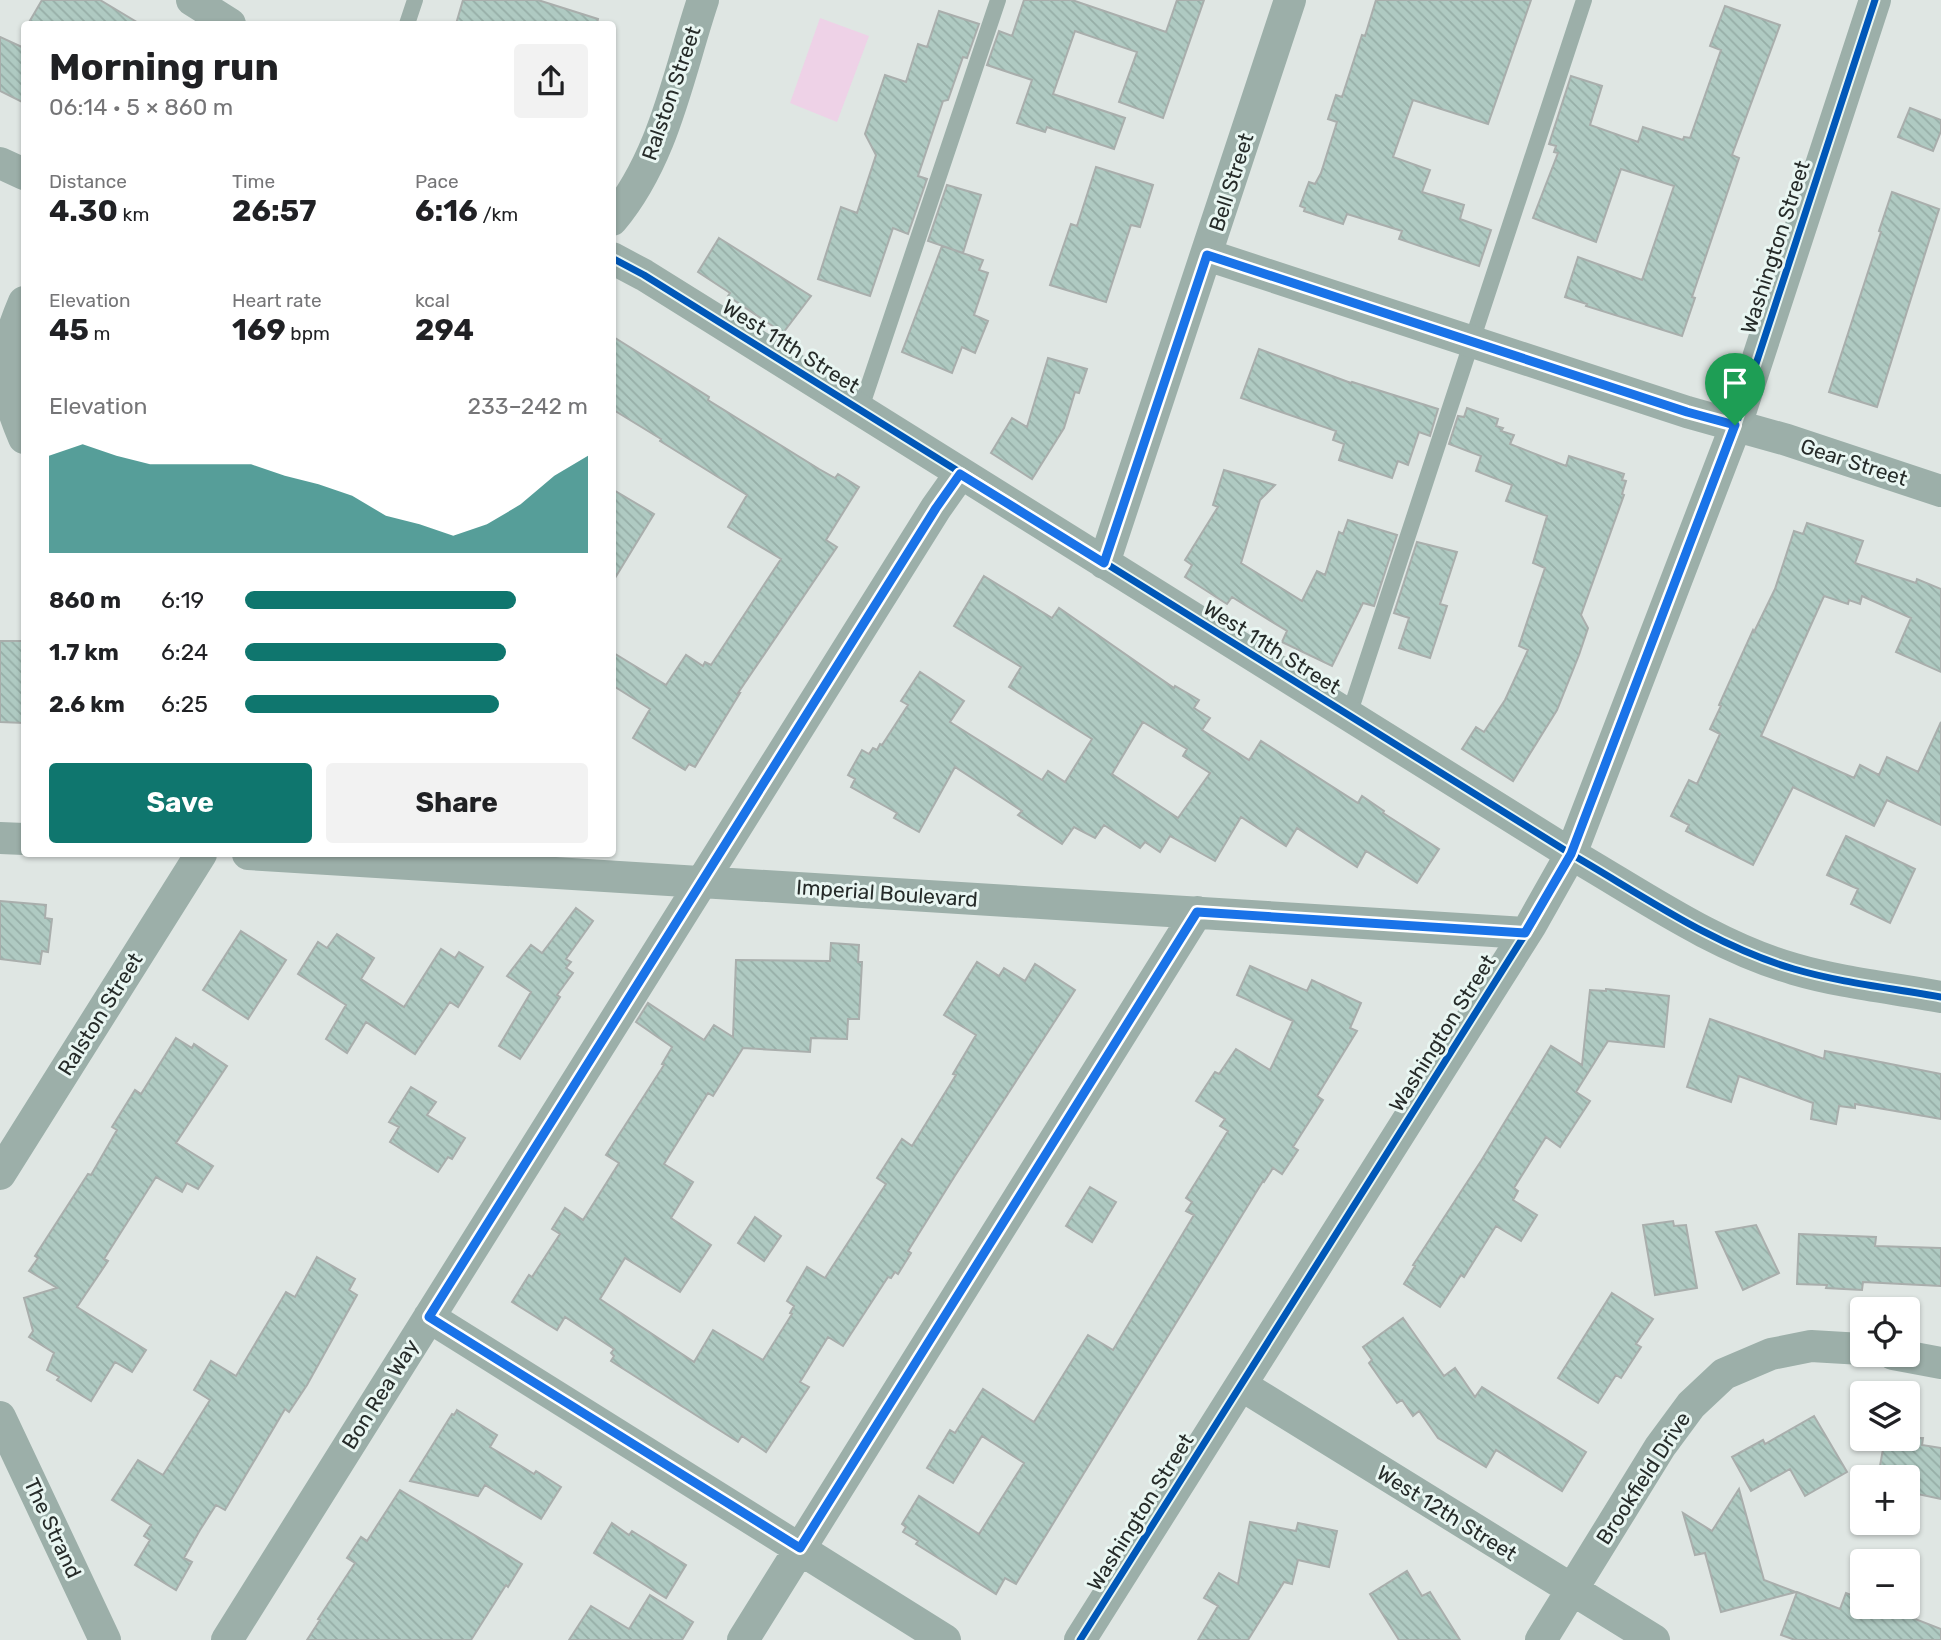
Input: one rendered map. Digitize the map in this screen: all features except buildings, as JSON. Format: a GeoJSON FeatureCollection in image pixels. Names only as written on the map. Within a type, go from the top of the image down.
{"type":"FeatureCollection","features":[{"type":"Feature","properties":{"kind":"street","name":"Ralston Street"},"geometry":{"type":"LineString","coordinates":[[616,215],[626,203],[660,136],[703,0]]}},
{"type":"Feature","properties":{"kind":"street","name":"Bell Street"},"geometry":{"type":"LineString","coordinates":[[1104,563],[1290,0]]}},
{"type":"Feature","properties":{"kind":"street","name":"Washington Street"},"geometry":{"type":"LineString","coordinates":[[1080,1640],[1525,933],[1571,854],[1735,425],[1875,0]]}},
{"type":"Feature","properties":{"kind":"street"},"geometry":{"type":"LineString","coordinates":[[0,163],[21,173]]}},
{"type":"Feature","properties":{"kind":"street","name":"Gear Street"},"geometry":{"type":"LineString","coordinates":[[1207,255],[1687,412],[1941,491]]}},
{"type":"Feature","properties":{"kind":"street","name":"West 11th Street"},"geometry":{"type":"LineString","coordinates":[[616,260],[644,275],[1571,854],[1702,930],[1747,952],[1793,969],[1855,983],[1940,994]]}},
{"type":"Feature","properties":{"kind":"street"},"geometry":{"type":"LineString","coordinates":[[21,307],[10,326],[2,352],[3,383],[21,431]]}},
{"type":"Feature","properties":{"kind":"street","name":"Bon Rea Way"},"geometry":{"type":"LineString","coordinates":[[227,1640],[936,508],[960,474]]}},
{"type":"Feature","properties":{"kind":"street"},"geometry":{"type":"LineString","coordinates":[[0,838],[21,839]]}},
{"type":"Feature","properties":{"kind":"street","name":"Ralston Street"},"geometry":{"type":"LineString","coordinates":[[0,1174],[199,857]]}},
{"type":"Feature","properties":{"kind":"street","name":"Imperial Boulevard"},"geometry":{"type":"LineString","coordinates":[[297,857],[1525,933]]}},
{"type":"Feature","properties":{"kind":"street"},"geometry":{"type":"LineString","coordinates":[[743,1640],[1197,912]]}},
{"type":"Feature","properties":{"kind":"street"},"geometry":{"type":"LineString","coordinates":[[429,1317],[944,1640]]}},
{"type":"Feature","properties":{"kind":"street","name":"Brookfield Drive"},"geometry":{"type":"LineString","coordinates":[[1541,1640],[1660,1447],[1691,1405],[1724,1374],[1771,1354],[1811,1346],[1850,1348]]}},
{"type":"Feature","properties":{"kind":"street"},"geometry":{"type":"LineString","coordinates":[[1920,1359],[1941,1363]]}},
{"type":"Feature","properties":{"kind":"street","name":"West 12th Street"},"geometry":{"type":"LineString","coordinates":[[1241,1385],[1654,1640]]}},
{"type":"Feature","properties":{"kind":"street","name":"The Strand"},"geometry":{"type":"LineString","coordinates":[[0,1417],[105,1640]]}},
{"type":"Feature","properties":{"kind":"lane"},"geometry":{"type":"LineString","coordinates":[[408,21],[415,0]]}},
{"type":"Feature","properties":{"kind":"lane"},"geometry":{"type":"LineString","coordinates":[[860,411],[998,0]]}},
{"type":"Feature","properties":{"kind":"lane"},"geometry":{"type":"LineString","coordinates":[[1349,715],[1584,0]]}},
{"type":"Feature","properties":{"kind":"shaded area"},"geometry":{"type":"Polygon","coordinates":[[[820,18],[869,36],[837,122],[790,103],[820,18]]]}},
{"type":"Feature","properties":{"kind":"cycle path"},"geometry":{"type":"LineString","coordinates":[[1080,1640],[1531,925],[1571,854],[1736,425],[1875,0]]}},
{"type":"Feature","properties":{"kind":"cycle path"},"geometry":{"type":"LineString","coordinates":[[616,260],[644,275],[1571,854],[1679,918],[1735,947],[1794,969],[1849,982],[1941,997]]}},
{"type":"Feature","properties":{"kind":"route"},"geometry":{"type":"LineString","coordinates":[[1207,255],[1687,412],[1735,425],[1571,854],[1525,933],[1197,912],[800,1548],[429,1317],[677,918],[960,474],[1104,563],[1207,255]]}}]}
